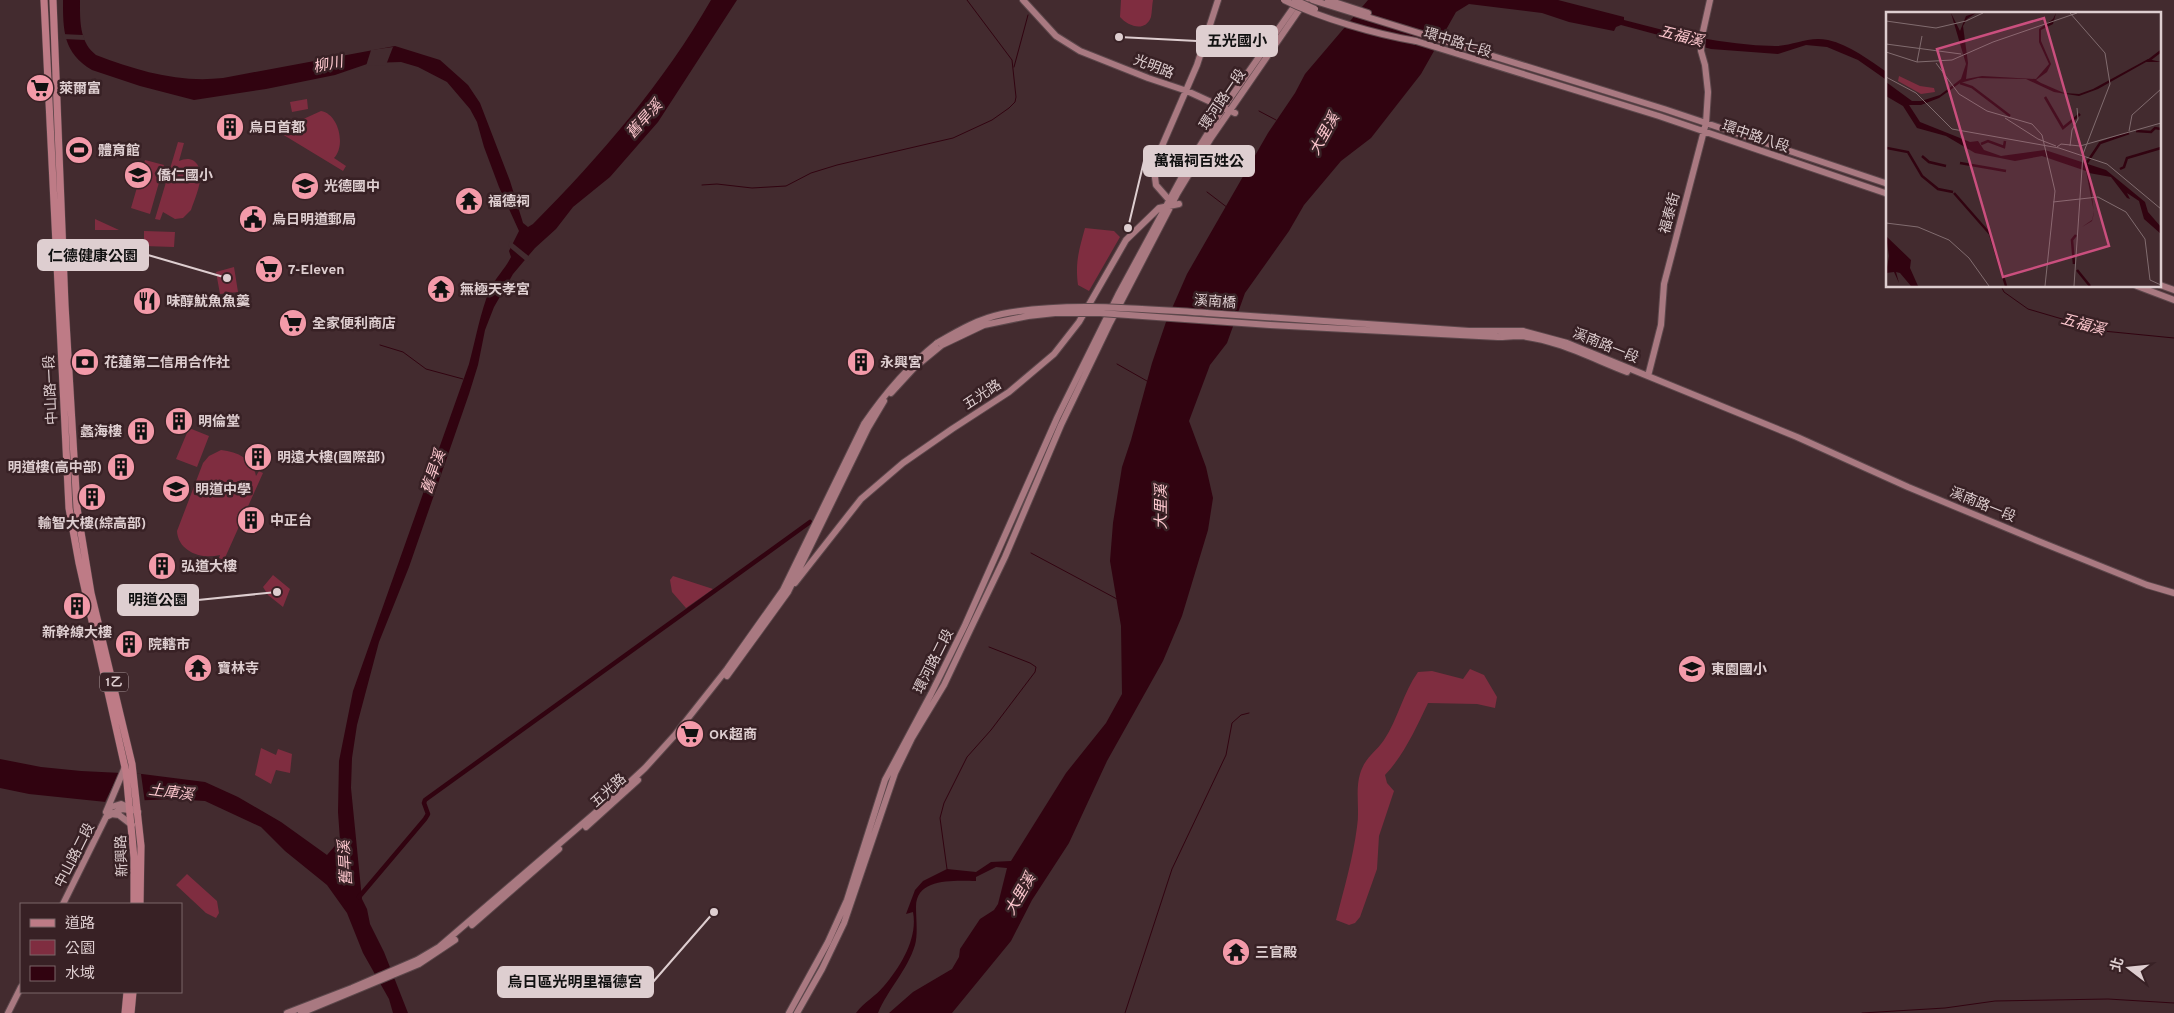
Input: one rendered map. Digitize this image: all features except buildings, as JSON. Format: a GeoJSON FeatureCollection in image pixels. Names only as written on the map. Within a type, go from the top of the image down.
{"type":"FeatureCollection","features":[{"type":"Feature","properties":{"kind":"main road","name":"中山路一段"},"geometry":{"type":"LineString","coordinates":[[44,0],[69,508],[78,563],[127,771]]}},
{"type":"Feature","properties":{"kind":"main road","name":"中山路一段"},"geometry":{"type":"LineString","coordinates":[[53,0],[77,508],[88,578],[127,771]]}},
{"type":"Feature","properties":{"kind":"main road","name":"1乙"},"geometry":{"type":"LineString","coordinates":[[127,771],[133,808]]}},
{"type":"Feature","properties":{"kind":"main road","name":"新興路"},"geometry":{"type":"LineString","coordinates":[[133,808],[134,903]]}},
{"type":"Feature","properties":{"kind":"main road","name":"新興路"},"geometry":{"type":"LineString","coordinates":[[133,808],[141,858],[140,903]]}},
{"type":"Feature","properties":{"kind":"main road"},"geometry":{"type":"LineString","coordinates":[[125,1013],[126,993]]}},
{"type":"Feature","properties":{"kind":"main road"},"geometry":{"type":"LineString","coordinates":[[131,1013],[133,993]]}},
{"type":"Feature","properties":{"kind":"street","name":"光明路"},"geometry":{"type":"LineString","coordinates":[[1023,0],[1056,36],[1080,50],[1148,78],[1187,91],[1229,110]]}},
{"type":"Feature","properties":{"kind":"street"},"geometry":{"type":"LineString","coordinates":[[1171,203],[1156,185],[1154,170],[1162,146],[1187,91],[1218,0]]}},
{"type":"Feature","properties":{"kind":"street"},"geometry":{"type":"LineString","coordinates":[[1284,0],[1297,7],[1378,33],[1416,41]]}},
{"type":"Feature","properties":{"kind":"street","name":"環中路七段"},"geometry":{"type":"LineString","coordinates":[[1297,0],[1352,22],[1615,104]]}},
{"type":"Feature","properties":{"kind":"street","name":"環河路一段"},"geometry":{"type":"LineString","coordinates":[[1229,110],[1297,0]]}},
{"type":"Feature","properties":{"kind":"street","name":"環河路一段"},"geometry":{"type":"LineString","coordinates":[[1107,322],[1171,203],[1210,138],[1306,0]]}},
{"type":"Feature","properties":{"kind":"street","name":"環中路七段"},"geometry":{"type":"LineString","coordinates":[[1312,0],[1617,95]]}},
{"type":"Feature","properties":{"kind":"street"},"geometry":{"type":"LineString","coordinates":[[1328,0],[1394,22],[1420,34]]}},
{"type":"Feature","properties":{"kind":"street","name":"福泰街"},"geometry":{"type":"LineString","coordinates":[[1645,377],[1661,325],[1664,284],[1705,132],[1708,92],[1701,51],[1702,36],[1710,0]]}},
{"type":"Feature","properties":{"kind":"street","name":"環中路八段"},"geometry":{"type":"LineString","coordinates":[[1617,95],[1886,183]]}},
{"type":"Feature","properties":{"kind":"street","name":"環中路八段"},"geometry":{"type":"LineString","coordinates":[[1615,104],[1705,132],[1886,193]]}},
{"type":"Feature","properties":{"kind":"street","name":"五光路"},"geometry":{"type":"LineString","coordinates":[[366,984],[432,956],[457,938],[619,799],[648,771],[728,674],[785,591],[861,499],[903,463],[1009,392],[1054,354],[1079,322],[1126,240],[1152,213],[1171,203]]}},
{"type":"Feature","properties":{"kind":"street"},"geometry":{"type":"LineString","coordinates":[[2162,286],[2174,290]]}},
{"type":"Feature","properties":{"kind":"street"},"geometry":{"type":"LineString","coordinates":[[2142,288],[2174,300]]}},
{"type":"Feature","properties":{"kind":"street","name":"溪南橋"},"geometry":{"type":"LineString","coordinates":[[940,344],[984,325],[1028,316],[1055,313],[1100,313],[1270,325],[1497,334]]}},
{"type":"Feature","properties":{"kind":"street","name":"環河路二段"},"geometry":{"type":"LineString","coordinates":[[789,1013],[828,942],[844,906],[885,780],[965,625],[1057,418],[1107,322]]}},
{"type":"Feature","properties":{"kind":"street","name":"環河路二段"},"geometry":{"type":"LineString","coordinates":[[796,1013],[822,969],[844,923],[895,773],[912,738],[944,685],[964,644],[1107,322]]}},
{"type":"Feature","properties":{"kind":"street","name":"溪南路一段"},"geometry":{"type":"LineString","coordinates":[[1497,334],[1521,336],[1549,343],[1645,377],[1786,432],[2038,541],[2147,585],[2174,592]]}},
{"type":"Feature","properties":{"kind":"street","name":"五光路"},"geometry":{"type":"LineString","coordinates":[[785,591],[878,411],[904,379],[940,344]]}},
{"type":"Feature","properties":{"kind":"street"},"geometry":{"type":"LineString","coordinates":[[127,771],[108,814],[119,815],[132,825]]}},
{"type":"Feature","properties":{"kind":"street","name":"中山路二段"},"geometry":{"type":"LineString","coordinates":[[64,903],[111,807],[116,804],[133,808]]}},
{"type":"Feature","properties":{"kind":"street"},"geometry":{"type":"LineString","coordinates":[[287,1013],[366,984]]}},
{"type":"Feature","properties":{"kind":"street"},"geometry":{"type":"LineString","coordinates":[[301,1013],[366,984]]}},
{"type":"Feature","properties":{"kind":"street"},"geometry":{"type":"LineString","coordinates":[[8,1013],[20,989]]}},
{"type":"Feature","properties":{"kind":"green space"},"geometry":{"type":"Polygon","coordinates":[[[1121,0],[1153,0],[1151,17],[1148,22],[1145,25],[1136,26],[1123,20],[1120,17],[1121,0]]]}},
{"type":"Feature","properties":{"kind":"green space"},"geometry":{"type":"Polygon","coordinates":[[[307,99],[308,109],[292,112],[290,102],[307,99]]]}},
{"type":"Feature","properties":{"kind":"green space"},"geometry":{"type":"Polygon","coordinates":[[[321,111],[327,113],[332,118],[339,131],[340,146],[334,158],[346,166],[343,171],[282,134],[285,129],[290,132],[299,121],[321,111]]]}},
{"type":"Feature","properties":{"kind":"green space"},"geometry":{"type":"Polygon","coordinates":[[[178,142],[184,143],[179,161],[190,159],[194,161],[200,171],[197,192],[191,210],[183,218],[175,219],[163,212],[160,220],[155,219],[178,142]]]}},
{"type":"Feature","properties":{"kind":"green space"},"geometry":{"type":"Polygon","coordinates":[[[145,160],[164,165],[150,214],[131,208],[145,160]]]}},
{"type":"Feature","properties":{"kind":"green space"},"geometry":{"type":"Polygon","coordinates":[[[95,219],[119,230],[95,230],[95,219]]]}},
{"type":"Feature","properties":{"kind":"green space"},"geometry":{"type":"Polygon","coordinates":[[[1085,228],[1114,231],[1120,237],[1089,291],[1078,285],[1077,277],[1078,256],[1085,228]]]}},
{"type":"Feature","properties":{"kind":"green space"},"geometry":{"type":"Polygon","coordinates":[[[144,231],[175,232],[174,247],[144,246],[144,231]]]}},
{"type":"Feature","properties":{"kind":"green space"},"geometry":{"type":"Polygon","coordinates":[[[234,267],[238,292],[220,294],[216,272],[234,267]]]}},
{"type":"Feature","properties":{"kind":"green space"},"geometry":{"type":"Polygon","coordinates":[[[189,428],[209,436],[197,467],[176,459],[189,428]]]}},
{"type":"Feature","properties":{"kind":"green space"},"geometry":{"type":"Polygon","coordinates":[[[221,450],[244,457],[252,465],[256,476],[259,471],[263,473],[224,560],[219,558],[220,555],[198,555],[186,549],[178,538],[177,531],[203,463],[209,456],[221,450]]]}},
{"type":"Feature","properties":{"kind":"green space"},"geometry":{"type":"Polygon","coordinates":[[[273,575],[290,589],[283,607],[268,595],[263,587],[273,575]]]}},
{"type":"Feature","properties":{"kind":"green space"},"geometry":{"type":"Polygon","coordinates":[[[673,576],[713,589],[686,608],[672,592],[670,580],[673,576]]]}},
{"type":"Feature","properties":{"kind":"green space"},"geometry":{"type":"Polygon","coordinates":[[[1470,669],[1484,675],[1497,697],[1495,708],[1477,704],[1428,703],[1404,750],[1385,775],[1387,783],[1394,791],[1379,836],[1377,869],[1360,917],[1355,923],[1349,925],[1336,920],[1353,850],[1358,820],[1359,780],[1365,763],[1389,732],[1408,689],[1418,672],[1432,671],[1463,679],[1470,669]]]}},
{"type":"Feature","properties":{"kind":"green space"},"geometry":{"type":"Polygon","coordinates":[[[261,748],[276,755],[278,749],[292,754],[290,773],[276,770],[271,784],[255,775],[261,748]]]}},
{"type":"Feature","properties":{"kind":"green space"},"geometry":{"type":"Polygon","coordinates":[[[187,874],[217,901],[219,913],[216,918],[206,913],[176,885],[187,874]]]}},
{"type":"Feature","properties":{"kind":"water"},"geometry":{"type":"Polygon","coordinates":[[[63,0],[80,0],[83,37],[90,50],[96,55],[143,71],[175,77],[190,79],[223,78],[395,46],[440,60],[468,85],[480,103],[510,181],[523,223],[528,227],[558,199],[630,118],[673,60],[711,0],[737,0],[658,122],[610,177],[573,207],[556,229],[535,248],[513,274],[494,307],[485,330],[478,365],[469,394],[409,567],[379,642],[357,725],[352,758],[351,788],[362,899],[367,909],[370,924],[384,952],[408,1013],[393,1013],[389,999],[363,953],[347,913],[327,885],[285,851],[261,827],[205,801],[172,799],[106,802],[29,794],[0,788],[0,759],[41,767],[142,774],[205,782],[238,797],[281,822],[327,855],[340,840],[338,812],[339,761],[353,691],[469,364],[490,289],[511,257],[509,251],[519,231],[499,187],[477,122],[470,109],[447,82],[418,67],[401,62],[370,63],[335,75],[266,89],[194,100],[140,86],[92,70],[82,63],[75,56],[67,40],[63,21],[63,0]]]}},
{"type":"Feature","properties":{"kind":"water","name":"大里溪"},"geometry":{"type":"Polygon","coordinates":[[[1368,0],[1558,0],[1624,17],[1624,20],[1642,25],[1717,41],[1775,46],[1814,39],[1828,40],[1852,49],[1874,63],[1886,72],[1886,80],[1858,60],[1827,47],[1806,45],[1778,54],[1711,49],[1621,25],[1616,27],[1614,31],[1569,22],[1542,13],[1469,4],[1456,12],[1421,74],[1371,138],[1341,161],[1304,205],[1289,231],[1245,293],[1227,343],[1210,365],[1189,421],[1206,467],[1213,498],[1208,530],[1182,616],[1163,661],[1107,761],[1069,843],[1032,900],[1011,941],[952,1013],[889,1013],[913,992],[952,969],[959,957],[960,949],[980,919],[994,910],[998,904],[1007,868],[996,867],[976,877],[976,881],[948,881],[930,886],[923,890],[918,897],[916,907],[916,941],[912,954],[902,972],[878,1013],[856,1013],[884,986],[907,951],[911,942],[914,922],[913,912],[906,914],[915,890],[923,881],[947,869],[976,872],[991,862],[1011,861],[1066,773],[1106,723],[1122,694],[1121,626],[1110,561],[1113,523],[1122,467],[1152,363],[1166,322],[1187,274],[1268,133],[1295,93],[1305,74],[1368,0]]]}},
{"type":"Feature","properties":{"kind":"pier"},"geometry":{"type":"Polygon","coordinates":[[[61,34],[83,35],[85,40],[64,39],[61,34]]]}},
{"type":"Feature","properties":{"kind":"pier"},"geometry":{"type":"Polygon","coordinates":[[[393,47],[386,65],[366,66],[371,50],[393,47]]]}},
{"type":"Feature","properties":{"kind":"pier"},"geometry":{"type":"Polygon","coordinates":[[[510,241],[531,258],[527,262],[508,246],[510,241]]]}},
{"type":"Feature","properties":{"kind":"pier"},"geometry":{"type":"Polygon","coordinates":[[[120,771],[141,774],[145,803],[105,802],[120,771]]]}},
{"type":"Feature","properties":{"kind":"waterway","name":"舊旱溪"},"geometry":{"type":"LineString","coordinates":[[702,185],[717,184],[752,188],[786,186],[811,173],[837,165],[953,138],[992,120],[1015,102],[1012,60],[967,0]]}},
{"type":"Feature","properties":{"kind":"waterway"},"geometry":{"type":"LineString","coordinates":[[1014,67],[1028,15]]}},
{"type":"Feature","properties":{"kind":"waterway"},"geometry":{"type":"LineString","coordinates":[[1259,111],[1276,120]]}},
{"type":"Feature","properties":{"kind":"waterway"},"geometry":{"type":"LineString","coordinates":[[1207,192],[1228,208]]}},
{"type":"Feature","properties":{"kind":"waterway","name":"五福溪"},"geometry":{"type":"LineString","coordinates":[[2002,288],[2004,292],[2028,309],[2103,331],[2174,338]]}},
{"type":"Feature","properties":{"kind":"waterway"},"geometry":{"type":"LineString","coordinates":[[380,345],[403,352],[426,369],[463,379]]}},
{"type":"Feature","properties":{"kind":"waterway"},"geometry":{"type":"LineString","coordinates":[[1117,364],[1147,381]]}},
{"type":"Feature","properties":{"kind":"waterway"},"geometry":{"type":"LineString","coordinates":[[359,897],[425,819],[428,814],[424,803],[425,800],[810,522]]}},
{"type":"Feature","properties":{"kind":"waterway"},"geometry":{"type":"LineString","coordinates":[[1031,553],[1117,599]]}},
{"type":"Feature","properties":{"kind":"waterway"},"geometry":{"type":"LineString","coordinates":[[947,869],[940,818],[944,803],[967,757],[991,730],[1035,672],[1036,667],[989,647]]}},
{"type":"Feature","properties":{"kind":"waterway"},"geometry":{"type":"LineString","coordinates":[[1125,1013],[1172,869],[1226,755],[1232,723],[1241,715],[1249,713]]}},
{"type":"Feature","properties":{"kind":"waterway"},"geometry":{"type":"LineString","coordinates":[[1862,1013],[1945,1008],[1995,1001],[2108,999],[2174,1003]]}},
{"type":"Feature","properties":{"kind":"place","name":"五光國小"},"geometry":{"type":"Point","coordinates":[1119,37]}},
{"type":"Feature","properties":{"kind":"place","name":"萊爾富"},"geometry":{"type":"Point","coordinates":[40,88]}},
{"type":"Feature","properties":{"kind":"place","name":"烏日首都"},"geometry":{"type":"Point","coordinates":[230,127]}},
{"type":"Feature","properties":{"kind":"place","name":"體育館"},"geometry":{"type":"Point","coordinates":[79,150]}},
{"type":"Feature","properties":{"kind":"place","name":"僑仁國小"},"geometry":{"type":"Point","coordinates":[138,175]}},
{"type":"Feature","properties":{"kind":"place","name":"光德國中"},"geometry":{"type":"Point","coordinates":[305,186]}},
{"type":"Feature","properties":{"kind":"place","name":"福德祠"},"geometry":{"type":"Point","coordinates":[469,201]}},
{"type":"Feature","properties":{"kind":"place","name":"烏日明道郵局"},"geometry":{"type":"Point","coordinates":[253,219]}},
{"type":"Feature","properties":{"kind":"place","name":"萬福祠百姓公"},"geometry":{"type":"Point","coordinates":[1128,228]}},
{"type":"Feature","properties":{"kind":"place","name":"7-Eleven"},"geometry":{"type":"Point","coordinates":[269,269]}},
{"type":"Feature","properties":{"kind":"place","name":"仁德健康公園"},"geometry":{"type":"Point","coordinates":[227,278]}},
{"type":"Feature","properties":{"kind":"place","name":"無極天孝宮"},"geometry":{"type":"Point","coordinates":[441,289]}},
{"type":"Feature","properties":{"kind":"place","name":"味醇魷魚魚羹"},"geometry":{"type":"Point","coordinates":[147,301]}},
{"type":"Feature","properties":{"kind":"place","name":"全家便利商店"},"geometry":{"type":"Point","coordinates":[293,323]}},
{"type":"Feature","properties":{"kind":"place","name":"花蓮第二信用合作社"},"geometry":{"type":"Point","coordinates":[85,362]}},
{"type":"Feature","properties":{"kind":"place","name":"永興宮"},"geometry":{"type":"Point","coordinates":[861,362]}},
{"type":"Feature","properties":{"kind":"place","name":"明倫堂"},"geometry":{"type":"Point","coordinates":[179,421]}},
{"type":"Feature","properties":{"kind":"place","name":"蠡海樓"},"geometry":{"type":"Point","coordinates":[141,431]}},
{"type":"Feature","properties":{"kind":"place","name":"明遠大樓(國際部)"},"geometry":{"type":"Point","coordinates":[258,457]}},
{"type":"Feature","properties":{"kind":"place","name":"明道樓(高中部)"},"geometry":{"type":"Point","coordinates":[121,467]}},
{"type":"Feature","properties":{"kind":"place","name":"明道中學"},"geometry":{"type":"Point","coordinates":[176,489]}},
{"type":"Feature","properties":{"kind":"place","name":"輸智大樓(綜高部)"},"geometry":{"type":"Point","coordinates":[92,497]}},
{"type":"Feature","properties":{"kind":"place","name":"中正台"},"geometry":{"type":"Point","coordinates":[251,520]}},
{"type":"Feature","properties":{"kind":"place","name":"弘道大樓"},"geometry":{"type":"Point","coordinates":[162,566]}},
{"type":"Feature","properties":{"kind":"place","name":"明道公園"},"geometry":{"type":"Point","coordinates":[277,592]}},
{"type":"Feature","properties":{"kind":"place","name":"新幹線大樓"},"geometry":{"type":"Point","coordinates":[77,606]}},
{"type":"Feature","properties":{"kind":"place","name":"院轄市"},"geometry":{"type":"Point","coordinates":[129,644]}},
{"type":"Feature","properties":{"kind":"place","name":"寶林寺"},"geometry":{"type":"Point","coordinates":[198,668]}},
{"type":"Feature","properties":{"kind":"place","name":"東園國小"},"geometry":{"type":"Point","coordinates":[1692,669]}},
{"type":"Feature","properties":{"kind":"place","name":"OK超商"},"geometry":{"type":"Point","coordinates":[690,734]}},
{"type":"Feature","properties":{"kind":"place","name":"烏日區光明里福德宮"},"geometry":{"type":"Point","coordinates":[714,912]}},
{"type":"Feature","properties":{"kind":"place","name":"三官殿"},"geometry":{"type":"Point","coordinates":[1236,952]}},
{"type":"Feature","properties":{"kind":"water label","name":"柳川"},"geometry":{"type":"Point","coordinates":[328,64]}},
{"type":"Feature","properties":{"kind":"water label","name":"土庫溪"},"geometry":{"type":"Point","coordinates":[171,792]}}]}
